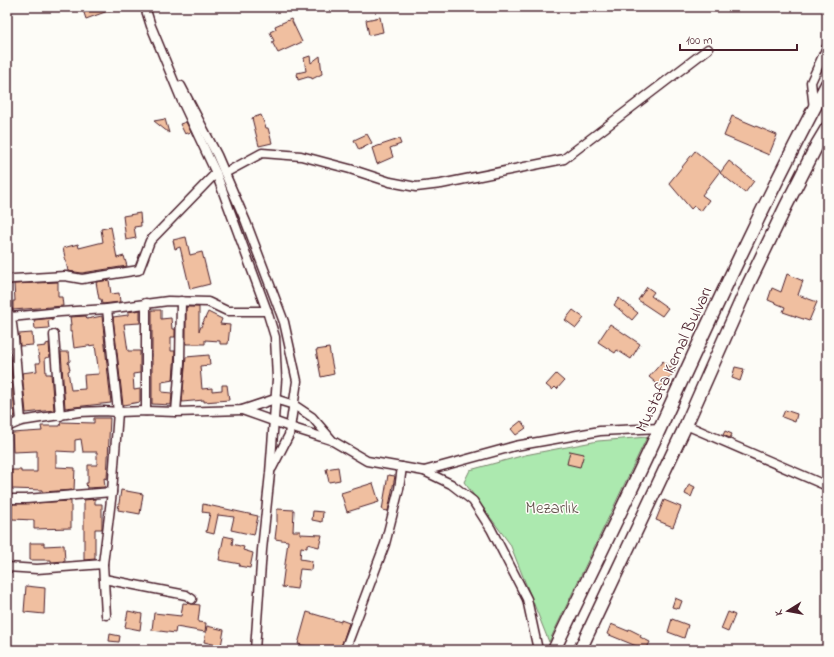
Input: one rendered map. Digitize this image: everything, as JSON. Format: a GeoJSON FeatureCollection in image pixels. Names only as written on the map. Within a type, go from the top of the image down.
{"type":"FeatureCollection","features":[{"type":"Feature","properties":{"kind":"highway","name":"Mustafa Kemal Bulvarı"},"geometry":{"type":"LineString","coordinates":[[554,650],[660,428],[692,357],[827,84]]}},
{"type":"Feature","properties":{"kind":"highway"},"geometry":{"type":"LineString","coordinates":[[580,650],[686,425],[749,283],[786,206],[827,128]]}},
{"type":"Feature","properties":{"kind":"street"},"geometry":{"type":"LineString","coordinates":[[145,7],[182,101],[246,222],[284,322],[297,381],[289,435],[270,473]]}},
{"type":"Feature","properties":{"kind":"street"},"geometry":{"type":"LineString","coordinates":[[149,7],[176,78],[217,155],[220,173],[275,337],[277,379],[276,399],[262,550],[256,650]]}},
{"type":"Feature","properties":{"kind":"street"},"geometry":{"type":"LineString","coordinates":[[814,109],[811,82],[827,47]]}},
{"type":"Feature","properties":{"kind":"street"},"geometry":{"type":"LineString","coordinates":[[7,280],[13,278],[65,276],[82,279],[139,270],[150,241],[220,173],[262,153],[301,156],[350,169],[390,182],[416,187],[441,184],[564,159],[708,49]]}},
{"type":"Feature","properties":{"kind":"street"},"geometry":{"type":"LineString","coordinates":[[21,422],[9,314],[107,309],[146,303],[181,301],[208,302],[227,311],[267,311]]}},
{"type":"Feature","properties":{"kind":"street"},"geometry":{"type":"LineString","coordinates":[[176,412],[180,363],[181,301]]}},
{"type":"Feature","properties":{"kind":"street"},"geometry":{"type":"LineString","coordinates":[[146,303],[146,411]]}},
{"type":"Feature","properties":{"kind":"street"},"geometry":{"type":"LineString","coordinates":[[106,615],[103,564],[112,492],[118,412],[107,309]]}},
{"type":"Feature","properties":{"kind":"street"},"geometry":{"type":"LineString","coordinates":[[54,335],[60,416]]}},
{"type":"Feature","properties":{"kind":"street"},"geometry":{"type":"LineString","coordinates":[[7,427],[21,422],[79,412],[242,410],[276,399],[294,405],[312,417],[331,440]]}},
{"type":"Feature","properties":{"kind":"street"},"geometry":{"type":"LineString","coordinates":[[242,410],[331,440],[367,461],[424,471],[451,484],[473,501],[491,529],[528,599],[538,650]]}},
{"type":"Feature","properties":{"kind":"street"},"geometry":{"type":"LineString","coordinates":[[686,425],[827,486]]}},
{"type":"Feature","properties":{"kind":"street"},"geometry":{"type":"LineString","coordinates":[[424,471],[515,446],[600,431],[660,428]]}},
{"type":"Feature","properties":{"kind":"street"},"geometry":{"type":"LineString","coordinates":[[345,650],[385,544],[399,489],[402,467]]}},
{"type":"Feature","properties":{"kind":"street"},"geometry":{"type":"LineString","coordinates":[[7,499],[26,499],[112,492]]}},
{"type":"Feature","properties":{"kind":"street"},"geometry":{"type":"LineString","coordinates":[[7,566],[36,568],[103,564]]}},
{"type":"Feature","properties":{"kind":"street"},"geometry":{"type":"LineString","coordinates":[[104,579],[186,595],[192,599]]}},
{"type":"Feature","properties":{"kind":"green space","name":"Mezarlık"},"geometry":{"type":"Polygon","coordinates":[[[647,437],[549,642],[510,544],[464,482],[470,470],[525,455],[598,441],[647,437]]]}},
{"type":"Feature","properties":{"kind":"building"},"geometry":{"type":"Polygon","coordinates":[[[82,7],[116,7],[116,8],[86,19],[82,7]]]}},
{"type":"Feature","properties":{"kind":"building"},"geometry":{"type":"Polygon","coordinates":[[[380,17],[383,32],[369,35],[366,20],[380,17]]]}},
{"type":"Feature","properties":{"kind":"building"},"geometry":{"type":"Polygon","coordinates":[[[291,19],[302,42],[278,53],[272,42],[274,41],[270,32],[276,29],[275,26],[291,19]]]}},
{"type":"Feature","properties":{"kind":"building"},"geometry":{"type":"Polygon","coordinates":[[[310,56],[311,63],[320,56],[322,74],[312,79],[308,77],[298,80],[297,73],[306,71],[304,58],[310,56]]]}},
{"type":"Feature","properties":{"kind":"building"},"geometry":{"type":"Polygon","coordinates":[[[261,115],[266,128],[268,128],[272,143],[259,146],[252,118],[261,115]]]}},
{"type":"Feature","properties":{"kind":"building"},"geometry":{"type":"Polygon","coordinates":[[[732,116],[777,135],[769,155],[724,136],[732,116]]]}},
{"type":"Feature","properties":{"kind":"building"},"geometry":{"type":"Polygon","coordinates":[[[165,119],[169,133],[154,121],[165,119]]]}},
{"type":"Feature","properties":{"kind":"building"},"geometry":{"type":"Polygon","coordinates":[[[186,122],[191,132],[185,134],[180,124],[186,122]]]}},
{"type":"Feature","properties":{"kind":"building"},"geometry":{"type":"Polygon","coordinates":[[[367,134],[372,143],[359,150],[354,140],[367,134]]]}},
{"type":"Feature","properties":{"kind":"building"},"geometry":{"type":"Polygon","coordinates":[[[399,139],[401,144],[390,148],[393,157],[377,164],[372,148],[399,139]]]}},
{"type":"Feature","properties":{"kind":"building"},"geometry":{"type":"Polygon","coordinates":[[[695,151],[720,171],[702,195],[709,200],[701,211],[694,206],[691,209],[669,183],[695,151]]]}},
{"type":"Feature","properties":{"kind":"building"},"geometry":{"type":"Polygon","coordinates":[[[729,161],[754,181],[745,193],[720,173],[729,161]]]}},
{"type":"Feature","properties":{"kind":"building"},"geometry":{"type":"Polygon","coordinates":[[[140,213],[141,226],[134,227],[136,238],[126,240],[123,216],[140,213]]]}},
{"type":"Feature","properties":{"kind":"building"},"geometry":{"type":"Polygon","coordinates":[[[111,227],[117,258],[124,256],[127,266],[82,273],[68,271],[63,248],[78,244],[79,248],[103,242],[101,229],[111,227]]]}},
{"type":"Feature","properties":{"kind":"building"},"geometry":{"type":"Polygon","coordinates":[[[186,237],[190,255],[202,252],[210,284],[190,289],[180,247],[175,249],[173,240],[186,237]]]}},
{"type":"Feature","properties":{"kind":"building"},"geometry":{"type":"Polygon","coordinates":[[[787,274],[803,281],[798,295],[817,302],[809,321],[783,312],[785,307],[768,300],[772,288],[781,292],[787,274]]]}},
{"type":"Feature","properties":{"kind":"building"},"geometry":{"type":"Polygon","coordinates":[[[109,280],[111,294],[119,293],[120,302],[102,304],[101,299],[99,299],[96,282],[109,280]]]}},
{"type":"Feature","properties":{"kind":"building"},"geometry":{"type":"Polygon","coordinates":[[[58,282],[58,297],[62,297],[63,306],[13,310],[13,301],[15,301],[14,284],[58,282]]]}},
{"type":"Feature","properties":{"kind":"building"},"geometry":{"type":"Polygon","coordinates":[[[647,287],[654,292],[651,296],[668,308],[662,316],[638,300],[647,287]]]}},
{"type":"Feature","properties":{"kind":"building"},"geometry":{"type":"Polygon","coordinates":[[[619,298],[638,313],[632,320],[614,305],[619,298]]]}},
{"type":"Feature","properties":{"kind":"building"},"geometry":{"type":"Polygon","coordinates":[[[186,307],[199,307],[199,331],[208,312],[222,319],[220,324],[230,325],[228,344],[220,344],[220,341],[205,340],[205,344],[186,344],[186,307]]]}},
{"type":"Feature","properties":{"kind":"building"},"geometry":{"type":"Polygon","coordinates":[[[140,310],[140,323],[124,324],[128,351],[140,351],[140,373],[133,374],[134,390],[140,389],[140,402],[123,405],[113,317],[128,315],[128,312],[140,310]]]}},
{"type":"Feature","properties":{"kind":"building"},"geometry":{"type":"Polygon","coordinates":[[[152,310],[161,310],[161,319],[171,318],[172,329],[175,329],[175,337],[171,337],[171,351],[175,351],[173,380],[162,382],[162,392],[172,393],[171,405],[152,404],[152,310]]]}},
{"type":"Feature","properties":{"kind":"building"},"geometry":{"type":"Polygon","coordinates":[[[573,310],[584,318],[576,328],[565,320],[573,310]]]}},
{"type":"Feature","properties":{"kind":"building"},"geometry":{"type":"Polygon","coordinates":[[[86,316],[87,319],[102,316],[111,403],[65,408],[61,352],[69,352],[70,361],[68,362],[70,370],[68,371],[71,390],[85,389],[84,375],[99,374],[95,345],[74,348],[72,332],[70,332],[70,317],[86,316]]]}},
{"type":"Feature","properties":{"kind":"building"},"geometry":{"type":"Polygon","coordinates":[[[53,318],[53,320],[48,321],[49,328],[35,329],[34,320],[53,318]]]}},
{"type":"Feature","properties":{"kind":"building"},"geometry":{"type":"Polygon","coordinates":[[[610,324],[640,344],[631,359],[617,350],[615,353],[598,342],[610,324]]]}},
{"type":"Feature","properties":{"kind":"building"},"geometry":{"type":"Polygon","coordinates":[[[32,333],[33,345],[20,346],[19,334],[32,333]]]}},
{"type":"Feature","properties":{"kind":"building"},"geometry":{"type":"Polygon","coordinates":[[[7,335],[9,340],[15,414],[14,418],[7,419],[7,335]]]}},
{"type":"Feature","properties":{"kind":"building"},"geometry":{"type":"Polygon","coordinates":[[[49,343],[50,357],[45,358],[46,374],[51,374],[54,410],[26,413],[22,373],[37,371],[36,363],[40,363],[37,347],[46,346],[46,344],[49,343]]]}},
{"type":"Feature","properties":{"kind":"building"},"geometry":{"type":"Polygon","coordinates":[[[329,348],[334,374],[321,377],[316,350],[329,348]]]}},
{"type":"Feature","properties":{"kind":"building"},"geometry":{"type":"Polygon","coordinates":[[[209,355],[210,365],[200,366],[202,389],[212,388],[212,391],[222,390],[222,385],[227,385],[229,400],[182,402],[186,357],[209,355]]]}},
{"type":"Feature","properties":{"kind":"building"},"geometry":{"type":"Polygon","coordinates":[[[663,361],[675,371],[661,387],[649,377],[663,361]]]}},
{"type":"Feature","properties":{"kind":"building"},"geometry":{"type":"Polygon","coordinates":[[[735,367],[744,369],[740,381],[732,378],[735,367]]]}},
{"type":"Feature","properties":{"kind":"building"},"geometry":{"type":"Polygon","coordinates":[[[556,374],[564,381],[557,389],[555,387],[552,390],[546,385],[556,374]]]}},
{"type":"Feature","properties":{"kind":"building"},"geometry":{"type":"Polygon","coordinates":[[[785,410],[797,414],[795,422],[782,417],[785,410]]]}},
{"type":"Feature","properties":{"kind":"building"},"geometry":{"type":"Polygon","coordinates":[[[94,418],[110,418],[107,479],[104,478],[105,487],[87,488],[86,483],[88,483],[88,465],[97,465],[97,452],[83,452],[81,439],[75,440],[75,452],[56,451],[56,467],[75,468],[74,490],[42,492],[42,490],[12,489],[11,470],[21,470],[21,472],[37,472],[37,451],[13,452],[12,433],[42,431],[41,426],[60,426],[61,422],[94,423],[94,418]]]}},
{"type":"Feature","properties":{"kind":"building"},"geometry":{"type":"Polygon","coordinates":[[[521,421],[526,428],[516,435],[511,429],[521,421]]]}},
{"type":"Feature","properties":{"kind":"building"},"geometry":{"type":"Polygon","coordinates":[[[725,431],[732,434],[730,438],[723,435],[725,431]]]}},
{"type":"Feature","properties":{"kind":"building"},"geometry":{"type":"Polygon","coordinates":[[[570,451],[584,454],[580,467],[567,464],[570,451]]]}},
{"type":"Feature","properties":{"kind":"building"},"geometry":{"type":"Polygon","coordinates":[[[338,467],[340,480],[329,482],[326,469],[338,467]]]}},
{"type":"Feature","properties":{"kind":"building"},"geometry":{"type":"Polygon","coordinates":[[[388,475],[395,476],[388,511],[382,510],[388,475]]]}},
{"type":"Feature","properties":{"kind":"building"},"geometry":{"type":"Polygon","coordinates":[[[373,483],[379,502],[347,512],[341,493],[373,483]]]}},
{"type":"Feature","properties":{"kind":"building"},"geometry":{"type":"Polygon","coordinates":[[[689,484],[695,487],[691,497],[685,494],[689,484]]]}},
{"type":"Feature","properties":{"kind":"building"},"geometry":{"type":"Polygon","coordinates":[[[121,490],[143,494],[140,514],[118,510],[121,490]]]}},
{"type":"Feature","properties":{"kind":"building"},"geometry":{"type":"Polygon","coordinates":[[[95,499],[95,504],[102,504],[102,529],[95,529],[95,559],[84,560],[84,500],[95,499]]]}},
{"type":"Feature","properties":{"kind":"building"},"geometry":{"type":"Polygon","coordinates":[[[664,500],[681,507],[673,527],[656,520],[664,500]]]}},
{"type":"Feature","properties":{"kind":"building"},"geometry":{"type":"Polygon","coordinates":[[[71,501],[71,528],[34,529],[34,520],[12,519],[12,504],[71,501]]]}},
{"type":"Feature","properties":{"kind":"building"},"geometry":{"type":"Polygon","coordinates":[[[203,504],[258,516],[254,535],[231,530],[234,517],[218,515],[214,534],[206,532],[210,513],[202,512],[203,504]]]}},
{"type":"Feature","properties":{"kind":"building"},"geometry":{"type":"Polygon","coordinates":[[[277,509],[294,510],[293,531],[300,531],[300,534],[322,535],[319,547],[307,544],[307,548],[301,547],[300,559],[312,561],[311,570],[300,569],[297,589],[282,587],[288,541],[275,539],[277,509]]]}},
{"type":"Feature","properties":{"kind":"building"},"geometry":{"type":"Polygon","coordinates":[[[313,511],[323,512],[322,522],[312,520],[313,511]]]}},
{"type":"Feature","properties":{"kind":"building"},"geometry":{"type":"Polygon","coordinates":[[[224,536],[233,538],[232,544],[244,547],[243,550],[253,553],[250,568],[239,566],[240,564],[219,560],[224,536]]]}},
{"type":"Feature","properties":{"kind":"building"},"geometry":{"type":"Polygon","coordinates":[[[30,543],[44,543],[44,546],[64,545],[65,561],[51,562],[51,560],[30,560],[30,543]]]}},
{"type":"Feature","properties":{"kind":"building"},"geometry":{"type":"Polygon","coordinates":[[[26,586],[45,588],[44,614],[24,612],[26,586]]]}},
{"type":"Feature","properties":{"kind":"building"},"geometry":{"type":"Polygon","coordinates":[[[675,598],[682,601],[679,609],[672,607],[675,598]]]}},
{"type":"Feature","properties":{"kind":"building"},"geometry":{"type":"Polygon","coordinates":[[[183,603],[200,605],[198,622],[206,623],[205,632],[176,627],[175,633],[152,630],[154,613],[181,616],[183,603]]]}},
{"type":"Feature","properties":{"kind":"building"},"geometry":{"type":"Polygon","coordinates":[[[128,611],[142,614],[140,630],[125,627],[128,611]]]}},
{"type":"Feature","properties":{"kind":"building"},"geometry":{"type":"Polygon","coordinates":[[[307,612],[349,623],[340,650],[319,650],[298,644],[307,612]]]}},
{"type":"Feature","properties":{"kind":"building"},"geometry":{"type":"Polygon","coordinates":[[[728,612],[735,615],[728,632],[721,629],[728,612]]]}},
{"type":"Feature","properties":{"kind":"building"},"geometry":{"type":"Polygon","coordinates":[[[672,619],[688,625],[684,638],[668,632],[672,619]]]}},
{"type":"Feature","properties":{"kind":"building"},"geometry":{"type":"Polygon","coordinates":[[[611,624],[628,631],[629,629],[641,635],[640,637],[650,642],[646,650],[607,634],[611,624]]]}},
{"type":"Feature","properties":{"kind":"building"},"geometry":{"type":"Polygon","coordinates":[[[207,626],[224,630],[221,646],[204,642],[207,626]]]}},
{"type":"Feature","properties":{"kind":"building"},"geometry":{"type":"Polygon","coordinates":[[[110,634],[120,636],[119,642],[109,641],[110,634]]]}}]}
